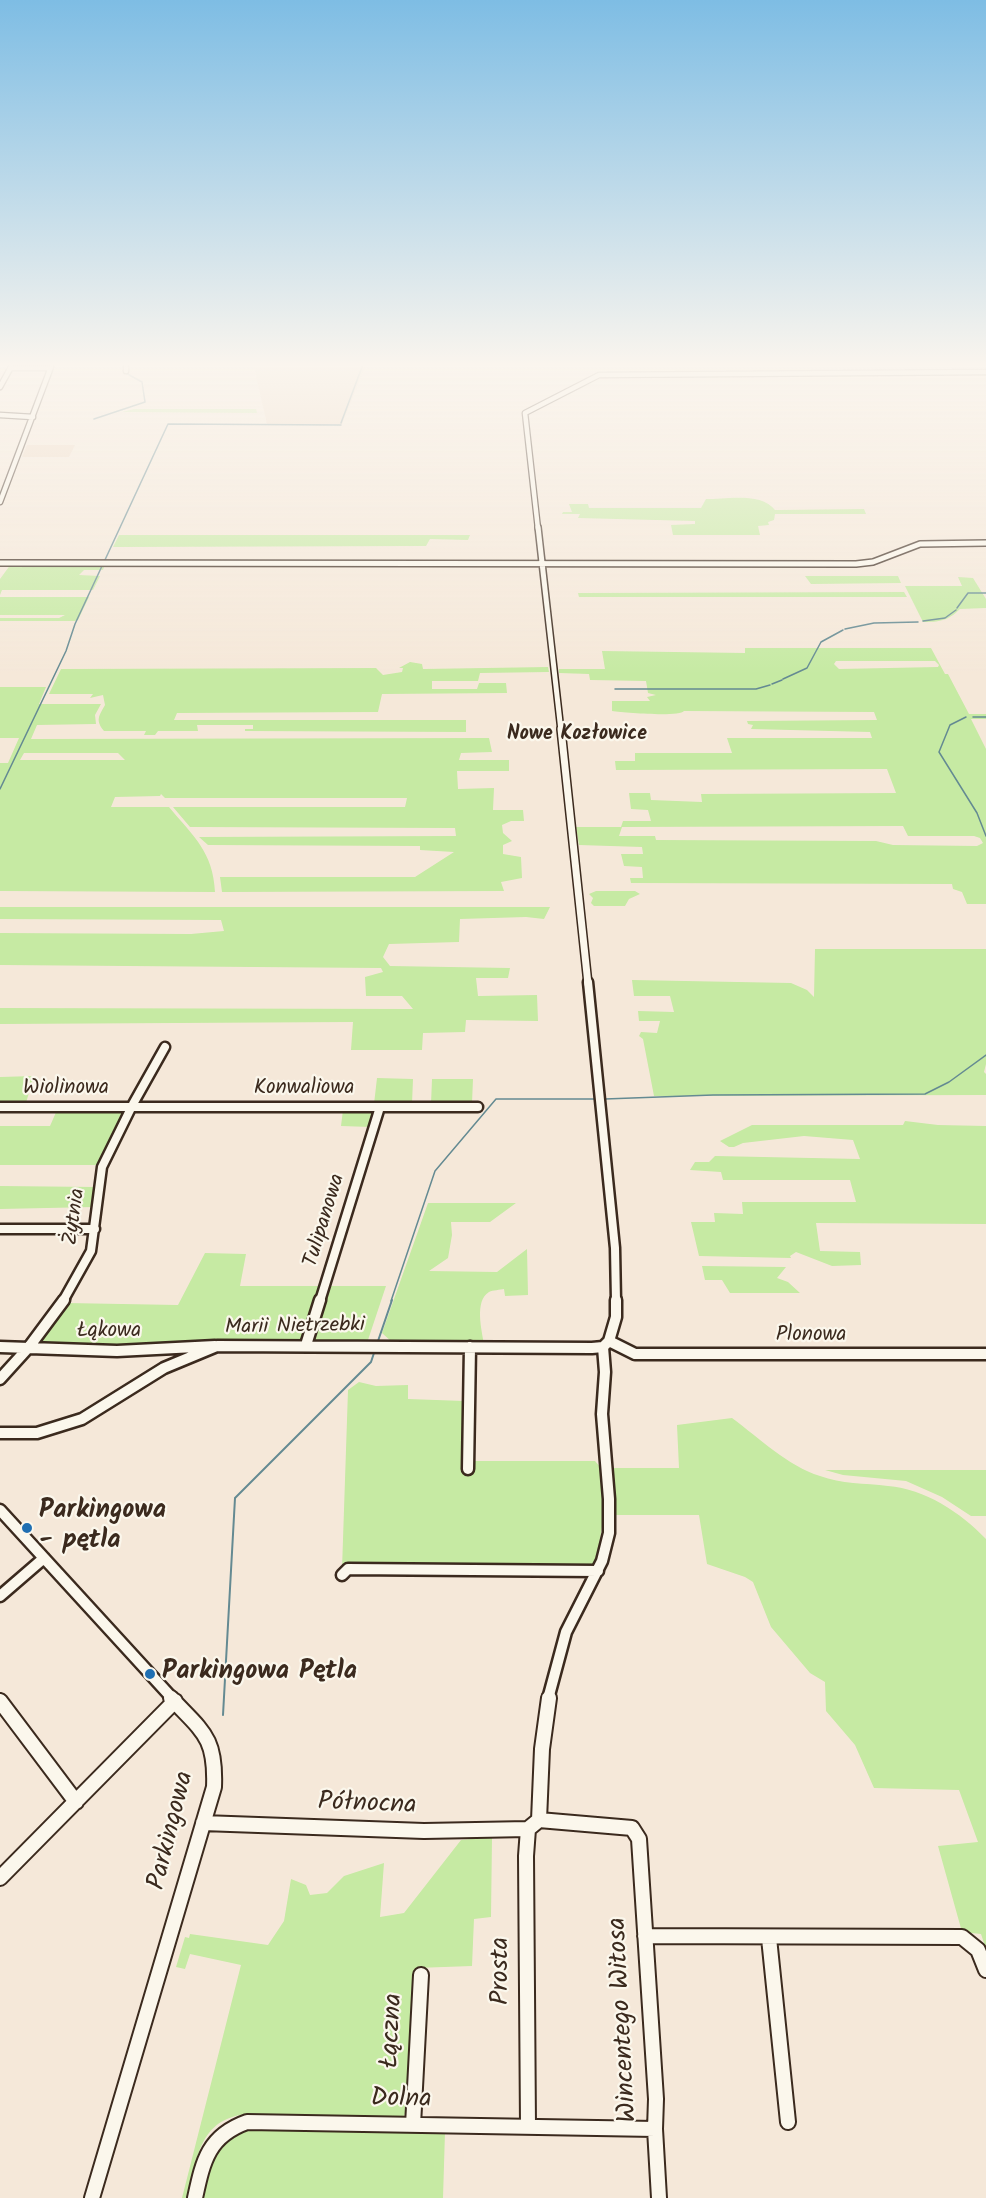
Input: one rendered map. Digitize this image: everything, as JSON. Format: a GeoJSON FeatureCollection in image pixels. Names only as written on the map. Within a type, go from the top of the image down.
{"type":"FeatureCollection","features":[{"type":"Feature","properties":{"kind":"street"},"geometry":{"type":"LineString","coordinates":[[0,502],[13,470]]}},
{"type":"Feature","properties":{"kind":"street"},"geometry":{"type":"LineString","coordinates":[[532,470],[615,1248],[616,1317],[606,1344],[602,1414],[609,1516],[606,1550],[598,1571],[566,1630],[556,1664],[541,1749],[534,1825]]}},
{"type":"Feature","properties":{"kind":"street"},"geometry":{"type":"LineString","coordinates":[[0,562],[856,564],[873,562],[920,544],[986,543]]}},
{"type":"Feature","properties":{"kind":"street","name":"Żytnia"},"geometry":{"type":"LineString","coordinates":[[0,1379],[29,1347],[79,1276],[91,1251],[102,1167],[165,1047]]}},
{"type":"Feature","properties":{"kind":"street","name":"Wiolinowa"},"geometry":{"type":"LineString","coordinates":[[0,1107],[131,1108]]}},
{"type":"Feature","properties":{"kind":"street","name":"Tulipanowa"},"geometry":{"type":"LineString","coordinates":[[306,1345],[380,1107]]}},
{"type":"Feature","properties":{"kind":"street","name":"Konwaliowa"},"geometry":{"type":"LineString","coordinates":[[131,1108],[478,1107]]}},
{"type":"Feature","properties":{"kind":"street"},"geometry":{"type":"LineString","coordinates":[[0,1229],[95,1229]]}},
{"type":"Feature","properties":{"kind":"street","name":"Łąkowa"},"geometry":{"type":"LineString","coordinates":[[0,1347],[147,1351],[187,1344],[217,1346]]}},
{"type":"Feature","properties":{"kind":"street","name":"Marii Nietrzebki"},"geometry":{"type":"LineString","coordinates":[[0,1433],[37,1433],[82,1419],[164,1368],[217,1346],[470,1347],[606,1344]]}},
{"type":"Feature","properties":{"kind":"street","name":"Plonowa"},"geometry":{"type":"LineString","coordinates":[[606,1344],[635,1354],[986,1354]]}},
{"type":"Feature","properties":{"kind":"street"},"geometry":{"type":"LineString","coordinates":[[468,1469],[470,1347]]}},
{"type":"Feature","properties":{"kind":"street","name":"Parkingowa"},"geometry":{"type":"LineString","coordinates":[[0,1510],[207,1737],[215,1760],[214,1787],[92,2198]]}},
{"type":"Feature","properties":{"kind":"street"},"geometry":{"type":"LineString","coordinates":[[0,1596],[44,1558]]}},
{"type":"Feature","properties":{"kind":"street"},"geometry":{"type":"LineString","coordinates":[[342,1575],[348,1569],[598,1571]]}},
{"type":"Feature","properties":{"kind":"street"},"geometry":{"type":"LineString","coordinates":[[0,1701],[76,1802]]}},
{"type":"Feature","properties":{"kind":"street"},"geometry":{"type":"LineString","coordinates":[[0,1878],[175,1701]]}},
{"type":"Feature","properties":{"kind":"street","name":"Północna"},"geometry":{"type":"LineString","coordinates":[[203,1823],[424,1831],[534,1825],[612,1825],[637,1835]]}},
{"type":"Feature","properties":{"kind":"street","name":"Prosta"},"geometry":{"type":"LineString","coordinates":[[528,2126],[526,1856],[534,1825]]}},
{"type":"Feature","properties":{"kind":"street","name":"Wincentego Witosa"},"geometry":{"type":"LineString","coordinates":[[637,1835],[656,2099],[655,2130],[659,2198]]}},
{"type":"Feature","properties":{"kind":"street"},"geometry":{"type":"LineString","coordinates":[[645,1936],[962,1937],[972,1942],[980,1952],[986,1970]]}},
{"type":"Feature","properties":{"kind":"street"},"geometry":{"type":"LineString","coordinates":[[769,1938],[788,2122]]}},
{"type":"Feature","properties":{"kind":"street","name":"Łączna"},"geometry":{"type":"LineString","coordinates":[[413,2125],[421,1975]]}},
{"type":"Feature","properties":{"kind":"street","name":"Dolna"},"geometry":{"type":"LineString","coordinates":[[195,2198],[208,2151],[222,2133],[247,2122],[655,2130]]}},
{"type":"Feature","properties":{"kind":"green space"},"geometry":{"type":"Polygon","coordinates":[[[706,499],[753,499],[769,504],[775,510],[864,509],[866,514],[775,514],[774,520],[768,522],[769,525],[758,526],[760,535],[673,535],[671,525],[695,524],[695,521],[578,518],[580,514],[562,514],[572,512],[569,504],[588,504],[589,508],[701,508],[706,499]]]}},
{"type":"Feature","properties":{"kind":"green space"},"geometry":{"type":"Polygon","coordinates":[[[119,535],[470,535],[468,540],[430,539],[426,546],[113,547],[119,535]]]}},
{"type":"Feature","properties":{"kind":"green space"},"geometry":{"type":"Polygon","coordinates":[[[11,564],[105,565],[103,570],[84,570],[79,575],[100,576],[93,590],[2,590],[0,595],[0,579],[11,564]]]}},
{"type":"Feature","properties":{"kind":"green space"},"geometry":{"type":"Polygon","coordinates":[[[805,576],[898,576],[901,583],[811,584],[805,576]]]}},
{"type":"Feature","properties":{"kind":"green space"},"geometry":{"type":"Polygon","coordinates":[[[958,577],[973,578],[986,599],[986,608],[960,609],[943,620],[923,622],[905,586],[962,586],[958,577]]]}},
{"type":"Feature","properties":{"kind":"green space"},"geometry":{"type":"Polygon","coordinates":[[[904,592],[907,597],[579,597],[578,593],[904,592]]]}},
{"type":"Feature","properties":{"kind":"green space"},"geometry":{"type":"Polygon","coordinates":[[[0,597],[89,597],[78,620],[75,621],[0,621],[0,618],[59,618],[65,615],[0,615],[0,597]]]}},
{"type":"Feature","properties":{"kind":"green space"},"geometry":{"type":"Polygon","coordinates":[[[745,648],[931,648],[969,714],[986,714],[986,719],[971,719],[986,749],[986,904],[967,904],[962,892],[953,889],[952,884],[631,883],[630,878],[643,878],[642,867],[624,866],[621,854],[643,854],[642,847],[579,845],[576,827],[621,827],[623,821],[651,821],[648,810],[631,809],[629,793],[650,793],[651,800],[702,802],[701,794],[896,793],[887,769],[616,770],[615,761],[635,761],[635,753],[732,753],[727,738],[872,738],[870,732],[751,729],[753,725],[748,724],[747,721],[877,720],[874,712],[684,711],[663,714],[612,711],[612,701],[650,701],[647,697],[656,695],[648,693],[646,681],[590,680],[589,674],[559,673],[559,669],[605,669],[602,651],[745,653],[745,648]],[[836,661],[834,664],[839,669],[938,667],[939,665],[935,661],[836,661]],[[903,826],[622,827],[619,836],[655,836],[656,840],[876,841],[893,845],[977,846],[983,843],[980,838],[974,836],[908,836],[903,826]]]}},
{"type":"Feature","properties":{"kind":"green space"},"geometry":{"type":"Polygon","coordinates":[[[410,662],[422,664],[423,669],[548,667],[549,672],[480,673],[478,681],[432,681],[432,689],[477,689],[479,683],[506,683],[507,693],[382,694],[378,712],[177,713],[174,720],[466,720],[466,732],[245,731],[245,729],[253,729],[253,725],[197,725],[198,731],[158,731],[155,735],[144,735],[146,731],[104,731],[99,721],[105,705],[103,695],[90,698],[93,694],[49,694],[61,669],[376,668],[383,675],[402,672],[403,668],[399,668],[410,662]]]}},
{"type":"Feature","properties":{"kind":"green space"},"geometry":{"type":"Polygon","coordinates":[[[0,687],[46,687],[39,704],[101,704],[95,715],[96,724],[37,725],[31,739],[489,738],[492,752],[461,753],[459,760],[509,760],[509,771],[457,771],[458,789],[494,788],[493,810],[523,810],[524,821],[511,821],[502,825],[503,833],[512,841],[503,845],[503,854],[521,857],[522,878],[501,882],[504,891],[222,892],[220,877],[415,877],[454,852],[420,850],[420,846],[208,845],[199,837],[456,836],[455,828],[190,827],[173,807],[405,807],[407,798],[165,798],[161,794],[160,796],[115,797],[111,807],[169,807],[206,855],[215,892],[0,891],[0,763],[8,763],[19,738],[0,738],[0,687]],[[24,753],[20,760],[125,760],[118,753],[24,753]]]}},
{"type":"Feature","properties":{"kind":"green space"},"geometry":{"type":"Polygon","coordinates":[[[596,891],[635,891],[640,894],[629,899],[625,906],[594,906],[591,903],[593,898],[589,894],[596,891]]]}},
{"type":"Feature","properties":{"kind":"green space"},"geometry":{"type":"Polygon","coordinates":[[[0,907],[550,907],[544,919],[526,917],[460,919],[459,942],[389,944],[383,957],[390,966],[510,968],[508,978],[476,978],[478,996],[537,995],[538,1021],[466,1020],[465,1032],[423,1033],[422,1050],[351,1050],[353,1022],[0,1024],[0,1008],[413,1009],[402,996],[366,996],[365,977],[383,972],[381,968],[0,965],[0,933],[191,934],[224,931],[221,920],[0,919],[0,907]]]}},
{"type":"Feature","properties":{"kind":"green space"},"geometry":{"type":"Polygon","coordinates":[[[815,949],[986,949],[986,1064],[984,1072],[986,1074],[986,1095],[654,1096],[643,1039],[639,1036],[641,1032],[657,1033],[660,1021],[639,1021],[638,1011],[674,1012],[670,996],[634,996],[632,980],[791,983],[807,990],[814,997],[815,949]]]}},
{"type":"Feature","properties":{"kind":"green space"},"geometry":{"type":"Polygon","coordinates":[[[34,1076],[25,1106],[0,1106],[0,1077],[34,1076]]]}},
{"type":"Feature","properties":{"kind":"green space"},"geometry":{"type":"Polygon","coordinates":[[[377,1078],[413,1079],[412,1104],[374,1104],[377,1078]]]}},
{"type":"Feature","properties":{"kind":"green space"},"geometry":{"type":"Polygon","coordinates":[[[432,1079],[473,1079],[472,1103],[431,1104],[432,1079]]]}},
{"type":"Feature","properties":{"kind":"green space"},"geometry":{"type":"Polygon","coordinates":[[[372,1109],[375,1111],[371,1127],[341,1126],[343,1110],[372,1109]]]}},
{"type":"Feature","properties":{"kind":"green space"},"geometry":{"type":"Polygon","coordinates":[[[57,1110],[126,1111],[99,1165],[0,1165],[0,1126],[50,1126],[57,1110]]]}},
{"type":"Feature","properties":{"kind":"green space"},"geometry":{"type":"Polygon","coordinates":[[[905,1121],[938,1125],[986,1126],[986,1224],[816,1223],[820,1251],[860,1252],[861,1265],[832,1266],[796,1252],[790,1256],[791,1258],[699,1256],[691,1222],[715,1222],[714,1213],[743,1214],[742,1202],[856,1202],[850,1180],[723,1180],[721,1172],[690,1170],[695,1162],[709,1162],[715,1156],[860,1159],[853,1140],[804,1136],[743,1143],[734,1147],[729,1147],[720,1141],[752,1125],[903,1125],[905,1121]]]}},
{"type":"Feature","properties":{"kind":"green space"},"geometry":{"type":"Polygon","coordinates":[[[0,1186],[96,1187],[94,1207],[0,1209],[0,1186]]]}},
{"type":"Feature","properties":{"kind":"green space"},"geometry":{"type":"Polygon","coordinates":[[[428,1203],[516,1203],[490,1222],[451,1222],[452,1235],[448,1258],[429,1271],[497,1272],[527,1249],[528,1295],[505,1296],[504,1289],[491,1291],[484,1296],[480,1316],[484,1344],[393,1343],[382,1333],[428,1203]]]}},
{"type":"Feature","properties":{"kind":"green space"},"geometry":{"type":"Polygon","coordinates":[[[205,1253],[246,1254],[240,1286],[386,1286],[367,1343],[145,1348],[39,1344],[66,1303],[178,1305],[205,1253]]]}},
{"type":"Feature","properties":{"kind":"green space"},"geometry":{"type":"Polygon","coordinates":[[[702,1266],[786,1267],[777,1278],[788,1282],[800,1293],[730,1293],[722,1280],[705,1280],[702,1266]]]}},
{"type":"Feature","properties":{"kind":"green space"},"geometry":{"type":"Polygon","coordinates":[[[359,1382],[376,1386],[408,1385],[408,1399],[464,1401],[465,1461],[595,1461],[601,1468],[679,1468],[677,1425],[732,1418],[797,1466],[836,1481],[888,1486],[915,1492],[953,1511],[976,1529],[986,1539],[986,1949],[981,1934],[962,1932],[938,1846],[978,1842],[959,1790],[874,1788],[855,1745],[826,1711],[825,1682],[810,1673],[771,1627],[753,1582],[707,1564],[699,1515],[604,1515],[595,1568],[342,1569],[348,1390],[359,1382]]]}},
{"type":"Feature","properties":{"kind":"green space"},"geometry":{"type":"Polygon","coordinates":[[[825,1470],[986,1470],[986,1516],[971,1516],[942,1497],[906,1481],[843,1475],[825,1470]]]}},
{"type":"Feature","properties":{"kind":"green space"},"geometry":{"type":"Polygon","coordinates":[[[492,1837],[491,1917],[474,1919],[472,1966],[416,1968],[410,2107],[402,2118],[247,2114],[231,2117],[210,2132],[203,2143],[194,2169],[188,2198],[182,2198],[241,1965],[190,1954],[185,1969],[176,1967],[185,1937],[189,1938],[190,1934],[268,1945],[284,1921],[291,1879],[306,1885],[310,1895],[327,1893],[344,1876],[384,1863],[380,1917],[404,1913],[461,1840],[492,1837]]]}},
{"type":"Feature","properties":{"kind":"green space"},"geometry":{"type":"Polygon","coordinates":[[[244,2128],[445,2132],[443,2198],[200,2198],[214,2150],[244,2128]]]}},
{"type":"Feature","properties":{"kind":"waterway"},"geometry":{"type":"LineString","coordinates":[[104,562],[147,470]]}},
{"type":"Feature","properties":{"kind":"waterway"},"geometry":{"type":"LineString","coordinates":[[0,789],[66,651],[75,624],[102,566]]}},
{"type":"Feature","properties":{"kind":"waterway"},"geometry":{"type":"LineString","coordinates":[[957,608],[968,593],[986,593]]}},
{"type":"Feature","properties":{"kind":"waterway"},"geometry":{"type":"LineString","coordinates":[[923,621],[945,618],[956,610]]}},
{"type":"Feature","properties":{"kind":"waterway"},"geometry":{"type":"LineString","coordinates":[[845,629],[874,623],[918,622]]}},
{"type":"Feature","properties":{"kind":"waterway"},"geometry":{"type":"LineString","coordinates":[[783,679],[807,668],[821,642],[843,630]]}},
{"type":"Feature","properties":{"kind":"waterway"},"geometry":{"type":"LineString","coordinates":[[772,684],[782,680]]}},
{"type":"Feature","properties":{"kind":"waterway"},"geometry":{"type":"LineString","coordinates":[[615,689],[756,689],[770,685]]}},
{"type":"Feature","properties":{"kind":"waterway"},"geometry":{"type":"LineString","coordinates":[[966,717],[950,725],[939,752],[977,813],[986,836]]}},
{"type":"Feature","properties":{"kind":"waterway"},"geometry":{"type":"LineString","coordinates":[[973,717],[986,717]]}},
{"type":"Feature","properties":{"kind":"waterway"},"geometry":{"type":"LineString","coordinates":[[605,1099],[713,1095],[925,1094],[949,1082],[986,1055]]}},
{"type":"Feature","properties":{"kind":"waterway"},"geometry":{"type":"LineString","coordinates":[[391,1301],[435,1171],[496,1099],[595,1099]]}},
{"type":"Feature","properties":{"kind":"waterway"},"geometry":{"type":"LineString","coordinates":[[378,1341],[392,1300]]}},
{"type":"Feature","properties":{"kind":"waterway"},"geometry":{"type":"LineString","coordinates":[[223,1715],[235,1498],[371,1362],[374,1353]]}},
{"type":"Feature","properties":{"kind":"place","name":"Parkingowa - pętla"},"geometry":{"type":"Point","coordinates":[27,1528]}},
{"type":"Feature","properties":{"kind":"place","name":"Parkingowa Pętla"},"geometry":{"type":"Point","coordinates":[150,1674]}},
{"type":"Feature","properties":{"kind":"district","name":"Nowe Kozłowice"},"geometry":{"type":"Point","coordinates":[577,736]}}]}
